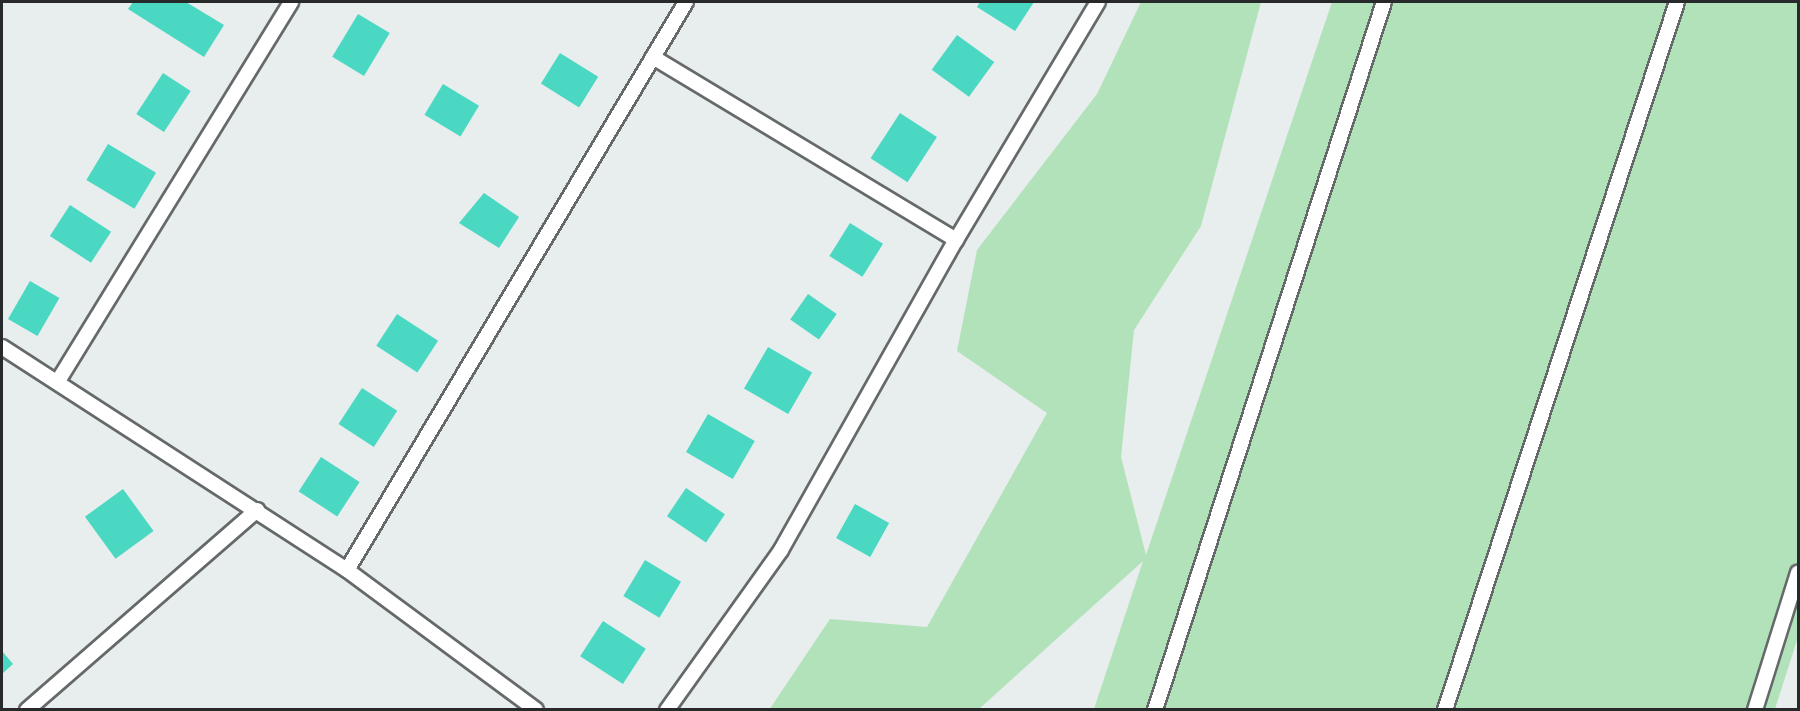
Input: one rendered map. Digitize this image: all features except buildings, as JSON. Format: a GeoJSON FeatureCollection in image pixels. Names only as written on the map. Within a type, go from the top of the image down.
{"type":"FeatureCollection","features":[{"type":"Feature","properties":{"kind":"lane"},"geometry":{"type":"LineString","coordinates":[[58,381],[291,2]]}},
{"type":"Feature","properties":{"kind":"lane"},"geometry":{"type":"LineString","coordinates":[[347,570],[686,2]]}},
{"type":"Feature","properties":{"kind":"lane"},"geometry":{"type":"LineString","coordinates":[[667,710],[781,550],[956,240],[1098,2]]}},
{"type":"Feature","properties":{"kind":"lane"},"geometry":{"type":"LineString","coordinates":[[1155,710],[1384,2]]}},
{"type":"Feature","properties":{"kind":"lane"},"geometry":{"type":"LineString","coordinates":[[1445,710],[1677,2]]}},
{"type":"Feature","properties":{"kind":"lane"},"geometry":{"type":"LineString","coordinates":[[652,57],[956,240]]}},
{"type":"Feature","properties":{"kind":"lane"},"geometry":{"type":"LineString","coordinates":[[2,347],[58,381],[347,570],[536,710]]}},
{"type":"Feature","properties":{"kind":"lane"},"geometry":{"type":"LineString","coordinates":[[27,710],[257,510]]}},
{"type":"Feature","properties":{"kind":"lane"},"geometry":{"type":"LineString","coordinates":[[1755,710],[1798,573]]}},
{"type":"Feature","properties":{"kind":"green space"},"geometry":{"type":"Polygon","coordinates":[[[1141,2],[1261,2],[1201,226],[1134,330],[1121,457],[1146,555],[1332,2],[1798,2],[1798,637],[1775,709],[1094,709],[1143,561],[979,709],[769,710],[830,619],[927,627],[1047,413],[957,351],[977,250],[1097,94],[1141,2]]]}}]}
